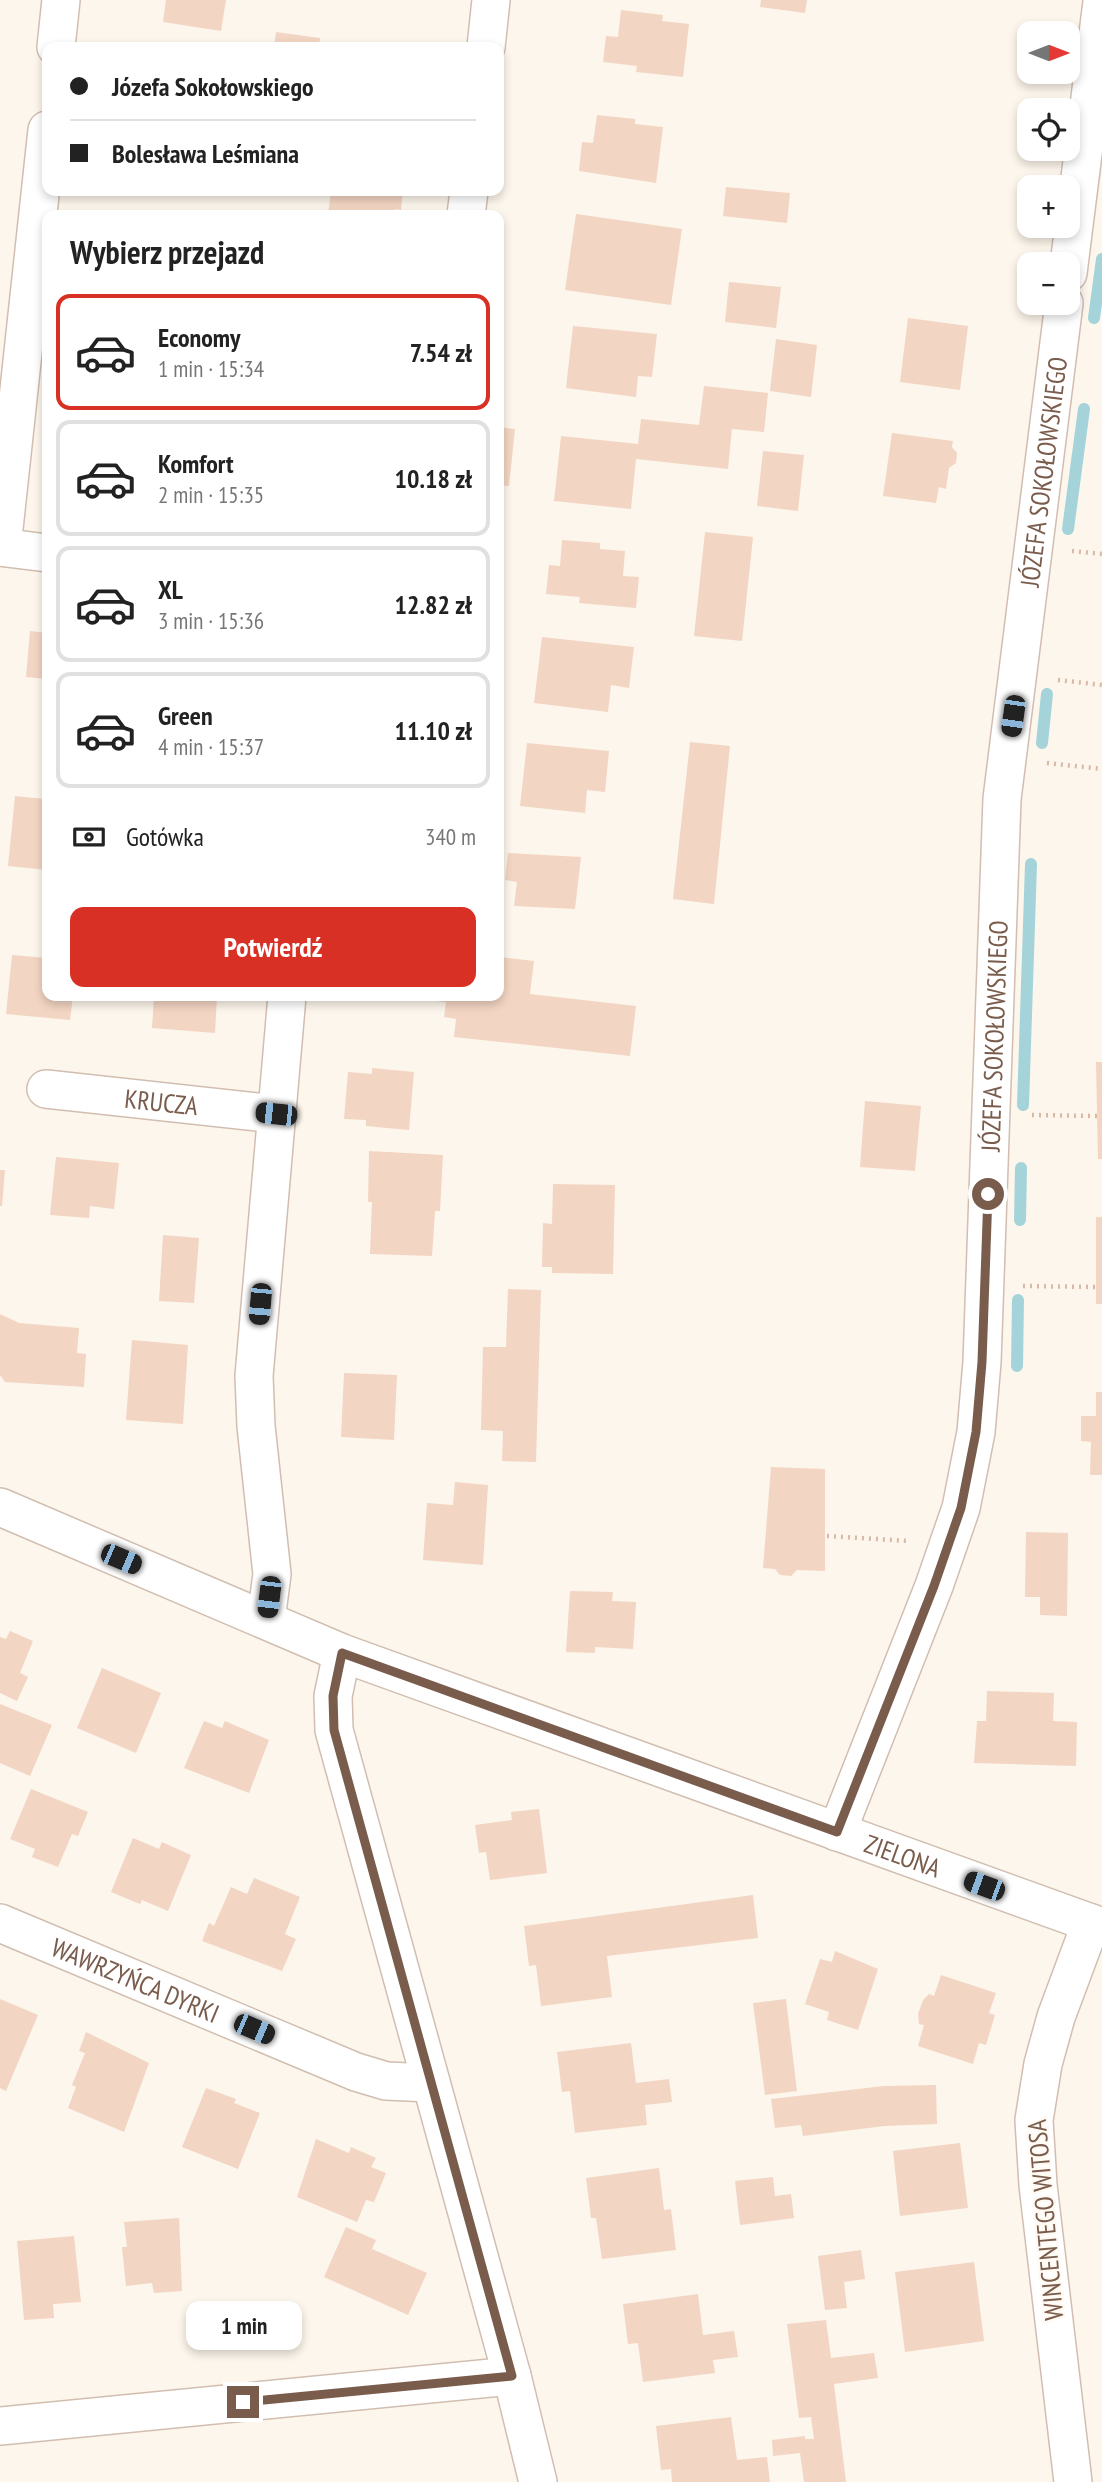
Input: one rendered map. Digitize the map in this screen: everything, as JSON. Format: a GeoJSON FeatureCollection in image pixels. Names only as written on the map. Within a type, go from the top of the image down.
{"type":"FeatureCollection","features":[{"type":"Feature","properties":{"kind":"street"},"geometry":{"type":"LineString","coordinates":[[57,42],[61,0]]}},
{"type":"Feature","properties":{"kind":"street"},"geometry":{"type":"LineString","coordinates":[[486,42],[491,0]]}},
{"type":"Feature","properties":{"kind":"street"},"geometry":{"type":"LineString","coordinates":[[1071,252],[1102,2]]}},
{"type":"Feature","properties":{"kind":"street"},"geometry":{"type":"LineString","coordinates":[[42,176],[1,547],[42,552]]}},
{"type":"Feature","properties":{"kind":"street","name":"JÓZEFA SOKOŁOWSKIEGO"},"geometry":{"type":"LineString","coordinates":[[837,1832],[934,1586],[961,1508],[976,1432],[985,1286],[1000,839],[1007,758],[1062,315]]}},
{"type":"Feature","properties":{"kind":"street"},"geometry":{"type":"LineString","coordinates":[[266,1620],[272,1574],[256,1426],[254,1376],[287,1001]]}},
{"type":"Feature","properties":{"kind":"street","name":"KRUCZA"},"geometry":{"type":"LineString","coordinates":[[46,1089],[276,1114]]}},
{"type":"Feature","properties":{"kind":"street","name":"ZIELONA"},"geometry":{"type":"LineString","coordinates":[[0,1507],[342,1653],[1096,1925]]}},
{"type":"Feature","properties":{"kind":"street"},"geometry":{"type":"LineString","coordinates":[[342,1653],[333,1696],[334,1730],[512,2376],[538,2482]]}},
{"type":"Feature","properties":{"kind":"street","name":"WAWRZYŃCA DYRKI"},"geometry":{"type":"LineString","coordinates":[[0,1923],[356,2072],[386,2081],[431,2084]]}},
{"type":"Feature","properties":{"kind":"street","name":"WINCENTEGO WITOSA"},"geometry":{"type":"LineString","coordinates":[[1073,2482],[1038,2185],[1034,2120],[1043,2064],[1056,2017],[1096,1925]]}},
{"type":"Feature","properties":{"kind":"street"},"geometry":{"type":"LineString","coordinates":[[0,2426],[512,2376]]}},
{"type":"Feature","properties":{"kind":"path"},"geometry":{"type":"LineString","coordinates":[[1007,758],[1102,769]]}},
{"type":"Feature","properties":{"kind":"path"},"geometry":{"type":"LineString","coordinates":[[991,1114],[1097,1116]]}},
{"type":"Feature","properties":{"kind":"path"},"geometry":{"type":"LineString","coordinates":[[985,1286],[1096,1287]]}},
{"type":"Feature","properties":{"kind":"path"},"geometry":{"type":"LineString","coordinates":[[827,1536],[901,1538],[919,1544]]}},
{"type":"Feature","properties":{"kind":"building"},"geometry":{"type":"Polygon","coordinates":[[[166,0],[226,0],[221,31],[163,22],[166,0]]]}},
{"type":"Feature","properties":{"kind":"building"},"geometry":{"type":"Polygon","coordinates":[[[761,0],[807,0],[805,13],[760,7],[761,0]]]}},
{"type":"Feature","properties":{"kind":"building"},"geometry":{"type":"Polygon","coordinates":[[[621,10],[663,15],[662,21],[689,24],[683,77],[636,72],[637,66],[603,62],[606,36],[618,37],[621,10]]]}},
{"type":"Feature","properties":{"kind":"building"},"geometry":{"type":"Polygon","coordinates":[[[276,32],[320,38],[320,42],[275,42],[276,32]]]}},
{"type":"Feature","properties":{"kind":"building"},"geometry":{"type":"Polygon","coordinates":[[[597,115],[635,119],[635,124],[663,127],[656,183],[579,171],[582,142],[593,143],[597,115]]]}},
{"type":"Feature","properties":{"kind":"building"},"geometry":{"type":"Polygon","coordinates":[[[726,187],[790,193],[787,223],[723,216],[726,187]]]}},
{"type":"Feature","properties":{"kind":"building"},"geometry":{"type":"Polygon","coordinates":[[[330,196],[402,196],[401,210],[329,210],[330,196]]]}},
{"type":"Feature","properties":{"kind":"building"},"geometry":{"type":"Polygon","coordinates":[[[576,214],[682,229],[671,305],[565,290],[576,214]]]}},
{"type":"Feature","properties":{"kind":"building"},"geometry":{"type":"Polygon","coordinates":[[[729,282],[781,287],[776,328],[725,322],[729,282]]]}},
{"type":"Feature","properties":{"kind":"building"},"geometry":{"type":"Polygon","coordinates":[[[908,318],[968,326],[960,390],[900,382],[908,318]]]}},
{"type":"Feature","properties":{"kind":"building"},"geometry":{"type":"Polygon","coordinates":[[[573,326],[657,334],[652,377],[638,376],[636,397],[566,388],[573,326]]]}},
{"type":"Feature","properties":{"kind":"building"},"geometry":{"type":"Polygon","coordinates":[[[776,339],[817,345],[811,397],[770,391],[776,339]]]}},
{"type":"Feature","properties":{"kind":"building"},"geometry":{"type":"Polygon","coordinates":[[[704,386],[768,393],[764,432],[732,429],[728,469],[636,459],[631,509],[554,501],[561,436],[638,444],[641,419],[699,425],[704,386]]]}},
{"type":"Feature","properties":{"kind":"building"},"geometry":{"type":"Polygon","coordinates":[[[504,428],[515,429],[509,486],[504,486],[504,428]]]}},
{"type":"Feature","properties":{"kind":"building"},"geometry":{"type":"Polygon","coordinates":[[[892,433],[953,441],[952,447],[957,453],[956,463],[949,468],[946,489],[939,487],[936,503],[883,496],[892,433]]]}},
{"type":"Feature","properties":{"kind":"building"},"geometry":{"type":"Polygon","coordinates":[[[763,451],[804,455],[798,511],[757,506],[763,451]]]}},
{"type":"Feature","properties":{"kind":"building"},"geometry":{"type":"Polygon","coordinates":[[[705,532],[753,537],[742,641],[694,636],[705,532]]]}},
{"type":"Feature","properties":{"kind":"building"},"geometry":{"type":"Polygon","coordinates":[[[562,540],[600,543],[600,549],[625,551],[623,576],[639,577],[636,608],[579,603],[580,597],[546,594],[549,565],[560,566],[562,540]]]}},
{"type":"Feature","properties":{"kind":"building"},"geometry":{"type":"Polygon","coordinates":[[[30,631],[42,632],[42,679],[26,677],[30,631]]]}},
{"type":"Feature","properties":{"kind":"building"},"geometry":{"type":"Polygon","coordinates":[[[542,637],[634,647],[629,688],[611,685],[608,712],[534,703],[542,637]]]}},
{"type":"Feature","properties":{"kind":"building"},"geometry":{"type":"Polygon","coordinates":[[[690,742],[730,746],[714,904],[673,899],[690,742]]]}},
{"type":"Feature","properties":{"kind":"building"},"geometry":{"type":"Polygon","coordinates":[[[527,743],[609,751],[605,792],[587,790],[585,813],[520,806],[527,743]]]}},
{"type":"Feature","properties":{"kind":"building"},"geometry":{"type":"Polygon","coordinates":[[[15,796],[42,799],[42,869],[8,866],[15,796]]]}},
{"type":"Feature","properties":{"kind":"building"},"geometry":{"type":"Polygon","coordinates":[[[508,853],[581,857],[575,909],[514,906],[517,882],[505,880],[508,853]]]}},
{"type":"Feature","properties":{"kind":"building"},"geometry":{"type":"Polygon","coordinates":[[[12,955],[42,958],[42,1001],[72,1001],[70,1020],[6,1014],[12,955]]]}},
{"type":"Feature","properties":{"kind":"building"},"geometry":{"type":"Polygon","coordinates":[[[504,958],[534,961],[530,994],[636,1006],[630,1056],[454,1037],[456,1019],[444,1017],[446,1002],[436,1001],[504,1001],[504,958]]]}},
{"type":"Feature","properties":{"kind":"building"},"geometry":{"type":"Polygon","coordinates":[[[154,1001],[217,1001],[215,1033],[152,1028],[154,1001]]]}},
{"type":"Feature","properties":{"kind":"building"},"geometry":{"type":"Polygon","coordinates":[[[1096,1062],[1102,1062],[1102,1159],[1098,1159],[1096,1062]]]}},
{"type":"Feature","properties":{"kind":"building"},"geometry":{"type":"Polygon","coordinates":[[[372,1068],[414,1072],[409,1130],[366,1126],[366,1120],[344,1119],[348,1072],[372,1074],[372,1068]]]}},
{"type":"Feature","properties":{"kind":"building"},"geometry":{"type":"Polygon","coordinates":[[[865,1101],[921,1106],[915,1171],[860,1167],[865,1101]]]}},
{"type":"Feature","properties":{"kind":"building"},"geometry":{"type":"Polygon","coordinates":[[[369,1151],[443,1155],[440,1211],[435,1211],[432,1256],[370,1254],[372,1202],[368,1202],[369,1151]]]}},
{"type":"Feature","properties":{"kind":"building"},"geometry":{"type":"Polygon","coordinates":[[[56,1157],[119,1163],[114,1209],[90,1206],[89,1218],[50,1215],[56,1157]]]}},
{"type":"Feature","properties":{"kind":"building"},"geometry":{"type":"Polygon","coordinates":[[[0,1170],[5,1170],[2,1206],[0,1206],[0,1170]]]}},
{"type":"Feature","properties":{"kind":"building"},"geometry":{"type":"Polygon","coordinates":[[[553,1184],[615,1185],[613,1274],[552,1273],[552,1267],[542,1267],[543,1223],[552,1224],[553,1184]]]}},
{"type":"Feature","properties":{"kind":"building"},"geometry":{"type":"Polygon","coordinates":[[[1096,1217],[1102,1217],[1102,1304],[1096,1304],[1096,1217]]]}},
{"type":"Feature","properties":{"kind":"building"},"geometry":{"type":"Polygon","coordinates":[[[163,1235],[199,1238],[194,1303],[159,1301],[163,1235]]]}},
{"type":"Feature","properties":{"kind":"building"},"geometry":{"type":"Polygon","coordinates":[[[508,1289],[541,1290],[536,1462],[502,1461],[503,1431],[481,1430],[483,1347],[506,1347],[508,1289]]]}},
{"type":"Feature","properties":{"kind":"building"},"geometry":{"type":"Polygon","coordinates":[[[0,1314],[19,1323],[79,1328],[77,1353],[86,1354],[84,1387],[5,1382],[0,1375],[0,1314]]]}},
{"type":"Feature","properties":{"kind":"building"},"geometry":{"type":"Polygon","coordinates":[[[132,1340],[188,1345],[183,1424],[126,1420],[132,1340]]]}},
{"type":"Feature","properties":{"kind":"building"},"geometry":{"type":"Polygon","coordinates":[[[344,1373],[397,1375],[394,1440],[341,1437],[344,1373]]]}},
{"type":"Feature","properties":{"kind":"building"},"geometry":{"type":"Polygon","coordinates":[[[1096,1392],[1102,1392],[1102,1475],[1090,1475],[1091,1442],[1081,1441],[1081,1416],[1096,1416],[1096,1392]]]}},
{"type":"Feature","properties":{"kind":"building"},"geometry":{"type":"Polygon","coordinates":[[[771,1467],[825,1469],[825,1571],[797,1570],[791,1576],[780,1575],[775,1569],[763,1568],[771,1467]]]}},
{"type":"Feature","properties":{"kind":"building"},"geometry":{"type":"Polygon","coordinates":[[[455,1482],[488,1485],[483,1565],[423,1560],[427,1503],[453,1505],[455,1482]]]}},
{"type":"Feature","properties":{"kind":"building"},"geometry":{"type":"Polygon","coordinates":[[[1026,1532],[1068,1533],[1067,1616],[1040,1615],[1040,1597],[1025,1597],[1026,1532]]]}},
{"type":"Feature","properties":{"kind":"building"},"geometry":{"type":"Polygon","coordinates":[[[570,1591],[613,1592],[612,1601],[636,1602],[633,1649],[595,1647],[595,1653],[566,1652],[570,1591]]]}},
{"type":"Feature","properties":{"kind":"building"},"geometry":{"type":"Polygon","coordinates":[[[10,1631],[33,1641],[20,1673],[28,1677],[17,1701],[0,1693],[0,1637],[6,1639],[10,1631]]]}},
{"type":"Feature","properties":{"kind":"building"},"geometry":{"type":"Polygon","coordinates":[[[102,1668],[161,1693],[136,1753],[77,1728],[102,1668]]]}},
{"type":"Feature","properties":{"kind":"building"},"geometry":{"type":"Polygon","coordinates":[[[987,1691],[1054,1693],[1053,1721],[1077,1722],[1076,1766],[974,1763],[977,1721],[986,1721],[987,1691]]]}},
{"type":"Feature","properties":{"kind":"building"},"geometry":{"type":"Polygon","coordinates":[[[0,1704],[52,1725],[30,1776],[0,1763],[0,1704]]]}},
{"type":"Feature","properties":{"kind":"building"},"geometry":{"type":"Polygon","coordinates":[[[204,1721],[222,1728],[225,1721],[269,1740],[249,1793],[184,1768],[204,1721]]]}},
{"type":"Feature","properties":{"kind":"building"},"geometry":{"type":"Polygon","coordinates":[[[31,1789],[88,1812],[78,1836],[72,1834],[58,1867],[32,1857],[35,1849],[10,1839],[31,1789]]]}},
{"type":"Feature","properties":{"kind":"building"},"geometry":{"type":"Polygon","coordinates":[[[539,1809],[547,1873],[490,1880],[486,1852],[479,1853],[475,1825],[512,1820],[511,1812],[539,1809]]]}},
{"type":"Feature","properties":{"kind":"building"},"geometry":{"type":"Polygon","coordinates":[[[133,1838],[159,1849],[162,1842],[191,1855],[168,1911],[142,1900],[140,1904],[111,1892],[133,1838]]]}},
{"type":"Feature","properties":{"kind":"building"},"geometry":{"type":"Polygon","coordinates":[[[254,1878],[300,1897],[285,1934],[296,1939],[282,1971],[202,1941],[209,1923],[214,1926],[231,1887],[247,1894],[254,1878]]]}},
{"type":"Feature","properties":{"kind":"building"},"geometry":{"type":"Polygon","coordinates":[[[753,1895],[758,1938],[607,1956],[612,1997],[541,2006],[536,1965],[529,1966],[524,1926],[753,1895]]]}},
{"type":"Feature","properties":{"kind":"building"},"geometry":{"type":"Polygon","coordinates":[[[835,1951],[878,1969],[858,2030],[827,2020],[829,2012],[805,2004],[820,1959],[832,1962],[835,1951]]]}},
{"type":"Feature","properties":{"kind":"building"},"geometry":{"type":"Polygon","coordinates":[[[941,1975],[996,1993],[989,2013],[995,2015],[986,2045],[979,2043],[973,2064],[918,2046],[924,2025],[919,2024],[918,2014],[923,2000],[929,1994],[934,1996],[941,1975]]]}},
{"type":"Feature","properties":{"kind":"building"},"geometry":{"type":"Polygon","coordinates":[[[0,1999],[38,2015],[6,2091],[0,2088],[0,1999]]]}},
{"type":"Feature","properties":{"kind":"building"},"geometry":{"type":"Polygon","coordinates":[[[786,1999],[797,2091],[765,2095],[753,2003],[786,1999]]]}},
{"type":"Feature","properties":{"kind":"building"},"geometry":{"type":"Polygon","coordinates":[[[86,2032],[149,2063],[124,2132],[68,2108],[76,2087],[72,2085],[85,2053],[79,2051],[86,2032]]]}},
{"type":"Feature","properties":{"kind":"building"},"geometry":{"type":"Polygon","coordinates":[[[631,2043],[636,2083],[669,2079],[672,2102],[645,2105],[647,2125],[575,2133],[570,2091],[562,2092],[557,2052],[631,2043]]]}},
{"type":"Feature","properties":{"kind":"building"},"geometry":{"type":"Polygon","coordinates":[[[936,2085],[937,2124],[885,2126],[803,2136],[801,2125],[775,2128],[771,2099],[884,2086],[936,2085]]]}},
{"type":"Feature","properties":{"kind":"building"},"geometry":{"type":"Polygon","coordinates":[[[206,2088],[236,2099],[234,2103],[260,2113],[238,2169],[182,2147],[206,2088]]]}},
{"type":"Feature","properties":{"kind":"building"},"geometry":{"type":"Polygon","coordinates":[[[316,2139],[349,2153],[351,2147],[376,2158],[371,2167],[386,2173],[374,2202],[366,2200],[357,2222],[297,2197],[316,2139]]]}},
{"type":"Feature","properties":{"kind":"building"},"geometry":{"type":"Polygon","coordinates":[[[960,2143],[968,2208],[900,2216],[893,2151],[960,2143]]]}},
{"type":"Feature","properties":{"kind":"building"},"geometry":{"type":"Polygon","coordinates":[[[659,2168],[664,2210],[671,2209],[676,2250],[602,2259],[596,2218],[591,2218],[586,2178],[659,2168]]]}},
{"type":"Feature","properties":{"kind":"building"},"geometry":{"type":"Polygon","coordinates":[[[773,2177],[775,2196],[791,2194],[794,2218],[740,2225],[735,2181],[773,2177]]]}},
{"type":"Feature","properties":{"kind":"building"},"geometry":{"type":"Polygon","coordinates":[[[179,2218],[182,2291],[154,2293],[152,2283],[126,2286],[122,2247],[127,2247],[124,2222],[179,2218]]]}},
{"type":"Feature","properties":{"kind":"building"},"geometry":{"type":"Polygon","coordinates":[[[346,2227],[376,2240],[372,2249],[427,2273],[408,2315],[324,2277],[346,2227]]]}},
{"type":"Feature","properties":{"kind":"building"},"geometry":{"type":"Polygon","coordinates":[[[74,2236],[81,2302],[53,2304],[54,2318],[24,2320],[17,2241],[74,2236]]]}},
{"type":"Feature","properties":{"kind":"building"},"geometry":{"type":"Polygon","coordinates":[[[861,2250],[865,2279],[844,2282],[847,2308],[825,2310],[818,2256],[861,2250]]]}},
{"type":"Feature","properties":{"kind":"building"},"geometry":{"type":"Polygon","coordinates":[[[974,2262],[984,2341],[905,2352],[895,2272],[974,2262]]]}},
{"type":"Feature","properties":{"kind":"building"},"geometry":{"type":"Polygon","coordinates":[[[698,2294],[703,2335],[734,2331],[738,2357],[713,2360],[715,2373],[643,2382],[638,2343],[628,2344],[623,2304],[698,2294]]]}},
{"type":"Feature","properties":{"kind":"building"},"geometry":{"type":"Polygon","coordinates":[[[826,2320],[831,2358],[874,2353],[878,2378],[834,2384],[846,2482],[804,2482],[800,2453],[773,2456],[772,2440],[805,2436],[805,2439],[814,2439],[811,2417],[799,2418],[787,2324],[826,2320]]]}},
{"type":"Feature","properties":{"kind":"building"},"geometry":{"type":"Polygon","coordinates":[[[731,2417],[737,2460],[767,2457],[770,2482],[672,2482],[671,2469],[661,2470],[656,2426],[731,2417]]]}},
{"type":"Feature","properties":{"kind":"waterway"},"geometry":{"type":"LineString","coordinates":[[1094,318],[1102,259]]}},
{"type":"Feature","properties":{"kind":"waterway"},"geometry":{"type":"LineString","coordinates":[[1068,529],[1084,409]]}},
{"type":"Feature","properties":{"kind":"waterway"},"geometry":{"type":"LineString","coordinates":[[1042,743],[1047,694]]}},
{"type":"Feature","properties":{"kind":"waterway"},"geometry":{"type":"LineString","coordinates":[[1023,1105],[1031,864]]}},
{"type":"Feature","properties":{"kind":"waterway"},"geometry":{"type":"LineString","coordinates":[[1020,1220],[1021,1168]]}},
{"type":"Feature","properties":{"kind":"waterway"},"geometry":{"type":"LineString","coordinates":[[1017,1366],[1018,1300]]}},
{"type":"Feature","properties":{"kind":"route"},"geometry":{"type":"LineString","coordinates":[[243,2402],[512,2376],[334,1730],[335,1673],[342,1653],[837,1832],[934,1586],[961,1508],[976,1432],[982,1362],[988,1194]]}}]}
